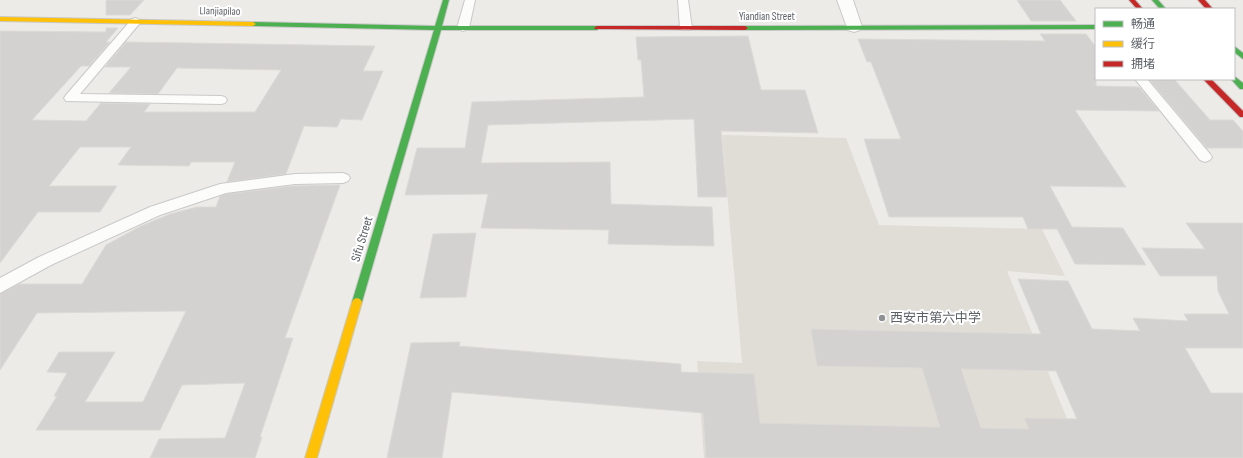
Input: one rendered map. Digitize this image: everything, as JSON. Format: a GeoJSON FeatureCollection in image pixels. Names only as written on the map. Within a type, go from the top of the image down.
{"type":"FeatureCollection","features":[{"type":"Feature","properties":{"kind":"street","name":"Sifu Street"},"geometry":{"type":"LineString","coordinates":[[310,458],[439,28],[446,0]]}},
{"type":"Feature","properties":{"kind":"street"},"geometry":{"type":"LineString","coordinates":[[845,0],[854,27]]}},
{"type":"Feature","properties":{"kind":"street"},"geometry":{"type":"LineString","coordinates":[[1132,0],[1139,8]]}},
{"type":"Feature","properties":{"kind":"street"},"geometry":{"type":"LineString","coordinates":[[1155,0],[1162,8]]}},
{"type":"Feature","properties":{"kind":"street"},"geometry":{"type":"LineString","coordinates":[[1201,0],[1209,8]]}},
{"type":"Feature","properties":{"kind":"street","name":"LIanjiapilao"},"geometry":{"type":"LineString","coordinates":[[0,20],[136,21],[439,28]]}},
{"type":"Feature","properties":{"kind":"street","name":"Yiandian Street"},"geometry":{"type":"LineString","coordinates":[[439,28],[1095,27]]}},
{"type":"Feature","properties":{"kind":"street"},"geometry":{"type":"LineString","coordinates":[[1235,49],[1243,57]]}},
{"type":"Feature","properties":{"kind":"street"},"geometry":{"type":"LineString","coordinates":[[1235,79],[1243,87]]}},
{"type":"Feature","properties":{"kind":"street"},"geometry":{"type":"LineString","coordinates":[[1208,80],[1243,115]]}},
{"type":"Feature","properties":{"kind":"lane"},"geometry":{"type":"LineString","coordinates":[[463,28],[470,0]]}},
{"type":"Feature","properties":{"kind":"lane"},"geometry":{"type":"LineString","coordinates":[[683,0],[686,28]]}},
{"type":"Feature","properties":{"kind":"lane"},"geometry":{"type":"LineString","coordinates":[[136,21],[70,98],[221,100]]}},
{"type":"Feature","properties":{"kind":"lane"},"geometry":{"type":"LineString","coordinates":[[1142,80],[1205,156]]}},
{"type":"Feature","properties":{"kind":"lane"},"geometry":{"type":"LineString","coordinates":[[0,286],[45,261],[155,211],[225,188],[295,179],[343,178]]}},
{"type":"Feature","properties":{"kind":"shaded area","name":"西安市第六中学"},"geometry":{"type":"Polygon","coordinates":[[[722,135],[846,138],[879,225],[1042,229],[1065,276],[1007,271],[1083,458],[704,458],[697,361],[742,363],[722,135]]]}},
{"type":"Feature","properties":{"kind":"building"},"geometry":{"type":"Polygon","coordinates":[[[106,0],[144,0],[130,15],[106,15],[106,0]]]}},
{"type":"Feature","properties":{"kind":"building"},"geometry":{"type":"Polygon","coordinates":[[[1017,0],[1060,0],[1076,21],[1031,21],[1017,0]]]}},
{"type":"Feature","properties":{"kind":"building"},"geometry":{"type":"Polygon","coordinates":[[[106,28],[118,28],[106,42],[110,42],[89,66],[81,66],[32,120],[86,121],[101,103],[150,104],[144,112],[255,112],[281,70],[177,68],[158,94],[109,93],[131,67],[105,67],[126,42],[375,46],[363,71],[383,71],[362,120],[341,119],[337,127],[304,126],[286,174],[227,182],[235,162],[191,162],[189,166],[118,165],[131,147],[80,147],[49,186],[117,186],[100,212],[38,212],[0,263],[0,31],[106,32],[106,28]]]}},
{"type":"Feature","properties":{"kind":"building"},"geometry":{"type":"Polygon","coordinates":[[[1040,34],[1086,34],[1095,46],[1096,86],[1139,87],[1159,111],[1075,110],[1126,187],[1050,186],[1072,227],[1123,228],[1146,265],[1075,264],[1057,229],[1028,229],[1023,217],[889,217],[864,139],[901,139],[871,62],[867,62],[858,39],[1045,41],[1040,34]]]}},
{"type":"Feature","properties":{"kind":"building"},"geometry":{"type":"Polygon","coordinates":[[[748,36],[761,90],[805,90],[818,133],[721,131],[727,197],[698,197],[694,119],[488,125],[481,163],[610,162],[611,204],[712,207],[714,246],[608,244],[609,230],[481,228],[488,194],[405,195],[417,148],[465,148],[472,102],[644,97],[641,60],[638,60],[636,37],[748,36]]]}},
{"type":"Feature","properties":{"kind":"building"},"geometry":{"type":"Polygon","coordinates":[[[1150,80],[1175,80],[1210,120],[1233,120],[1243,131],[1243,148],[1207,148],[1150,80]]]}},
{"type":"Feature","properties":{"kind":"building"},"geometry":{"type":"Polygon","coordinates":[[[340,185],[285,338],[293,338],[260,437],[262,437],[255,458],[150,458],[159,439],[225,438],[245,383],[182,385],[160,430],[36,430],[57,396],[54,396],[67,373],[47,372],[59,352],[115,352],[85,402],[143,402],[186,311],[37,313],[0,370],[0,294],[19,284],[82,284],[106,245],[141,226],[170,214],[197,207],[216,207],[220,196],[226,194],[292,186],[340,185]]]}},
{"type":"Feature","properties":{"kind":"building"},"geometry":{"type":"Polygon","coordinates":[[[1186,223],[1243,223],[1243,348],[1185,348],[1211,393],[1243,393],[1243,458],[706,458],[703,413],[452,392],[442,458],[387,458],[411,343],[460,342],[459,346],[681,364],[681,372],[754,374],[760,423],[940,427],[922,368],[817,366],[811,329],[1041,334],[1018,279],[1068,281],[1092,329],[1140,331],[1133,318],[1188,321],[1184,314],[1229,314],[1218,291],[1217,276],[1160,276],[1142,248],[1205,249],[1186,223]],[[961,369],[981,428],[1029,429],[1024,418],[1077,419],[1056,371],[961,369]]]}},
{"type":"Feature","properties":{"kind":"building"},"geometry":{"type":"Polygon","coordinates":[[[476,233],[466,297],[420,298],[433,234],[476,233]]]}},
{"type":"Feature","properties":{"kind":"traffic: fast"},"geometry":{"type":"LineString","coordinates":[[357,302],[446,0]]}},
{"type":"Feature","properties":{"kind":"traffic: fast"},"geometry":{"type":"LineString","coordinates":[[1155,0],[1162,8]]}},
{"type":"Feature","properties":{"kind":"traffic: fast"},"geometry":{"type":"LineString","coordinates":[[253,24],[439,28],[597,28]]}},
{"type":"Feature","properties":{"kind":"traffic: fast"},"geometry":{"type":"LineString","coordinates":[[745,28],[1095,27]]}},
{"type":"Feature","properties":{"kind":"traffic: fast"},"geometry":{"type":"LineString","coordinates":[[1235,49],[1243,57]]}},
{"type":"Feature","properties":{"kind":"traffic: fast"},"geometry":{"type":"LineString","coordinates":[[1235,79],[1243,87]]}},
{"type":"Feature","properties":{"kind":"traffic: slow"},"geometry":{"type":"LineString","coordinates":[[0,19],[253,24]]}},
{"type":"Feature","properties":{"kind":"traffic: slow"},"geometry":{"type":"LineString","coordinates":[[311,458],[357,302]]}},
{"type":"Feature","properties":{"kind":"traffic: jam"},"geometry":{"type":"LineString","coordinates":[[1132,0],[1139,8]]}},
{"type":"Feature","properties":{"kind":"traffic: jam"},"geometry":{"type":"LineString","coordinates":[[1201,0],[1209,8]]}},
{"type":"Feature","properties":{"kind":"traffic: jam"},"geometry":{"type":"LineString","coordinates":[[597,28],[745,28]]}},
{"type":"Feature","properties":{"kind":"traffic: jam"},"geometry":{"type":"LineString","coordinates":[[1208,80],[1243,115]]}},
{"type":"Feature","properties":{"kind":"place","name":"西安市第六中学"},"geometry":{"type":"Point","coordinates":[882,318]}}]}
